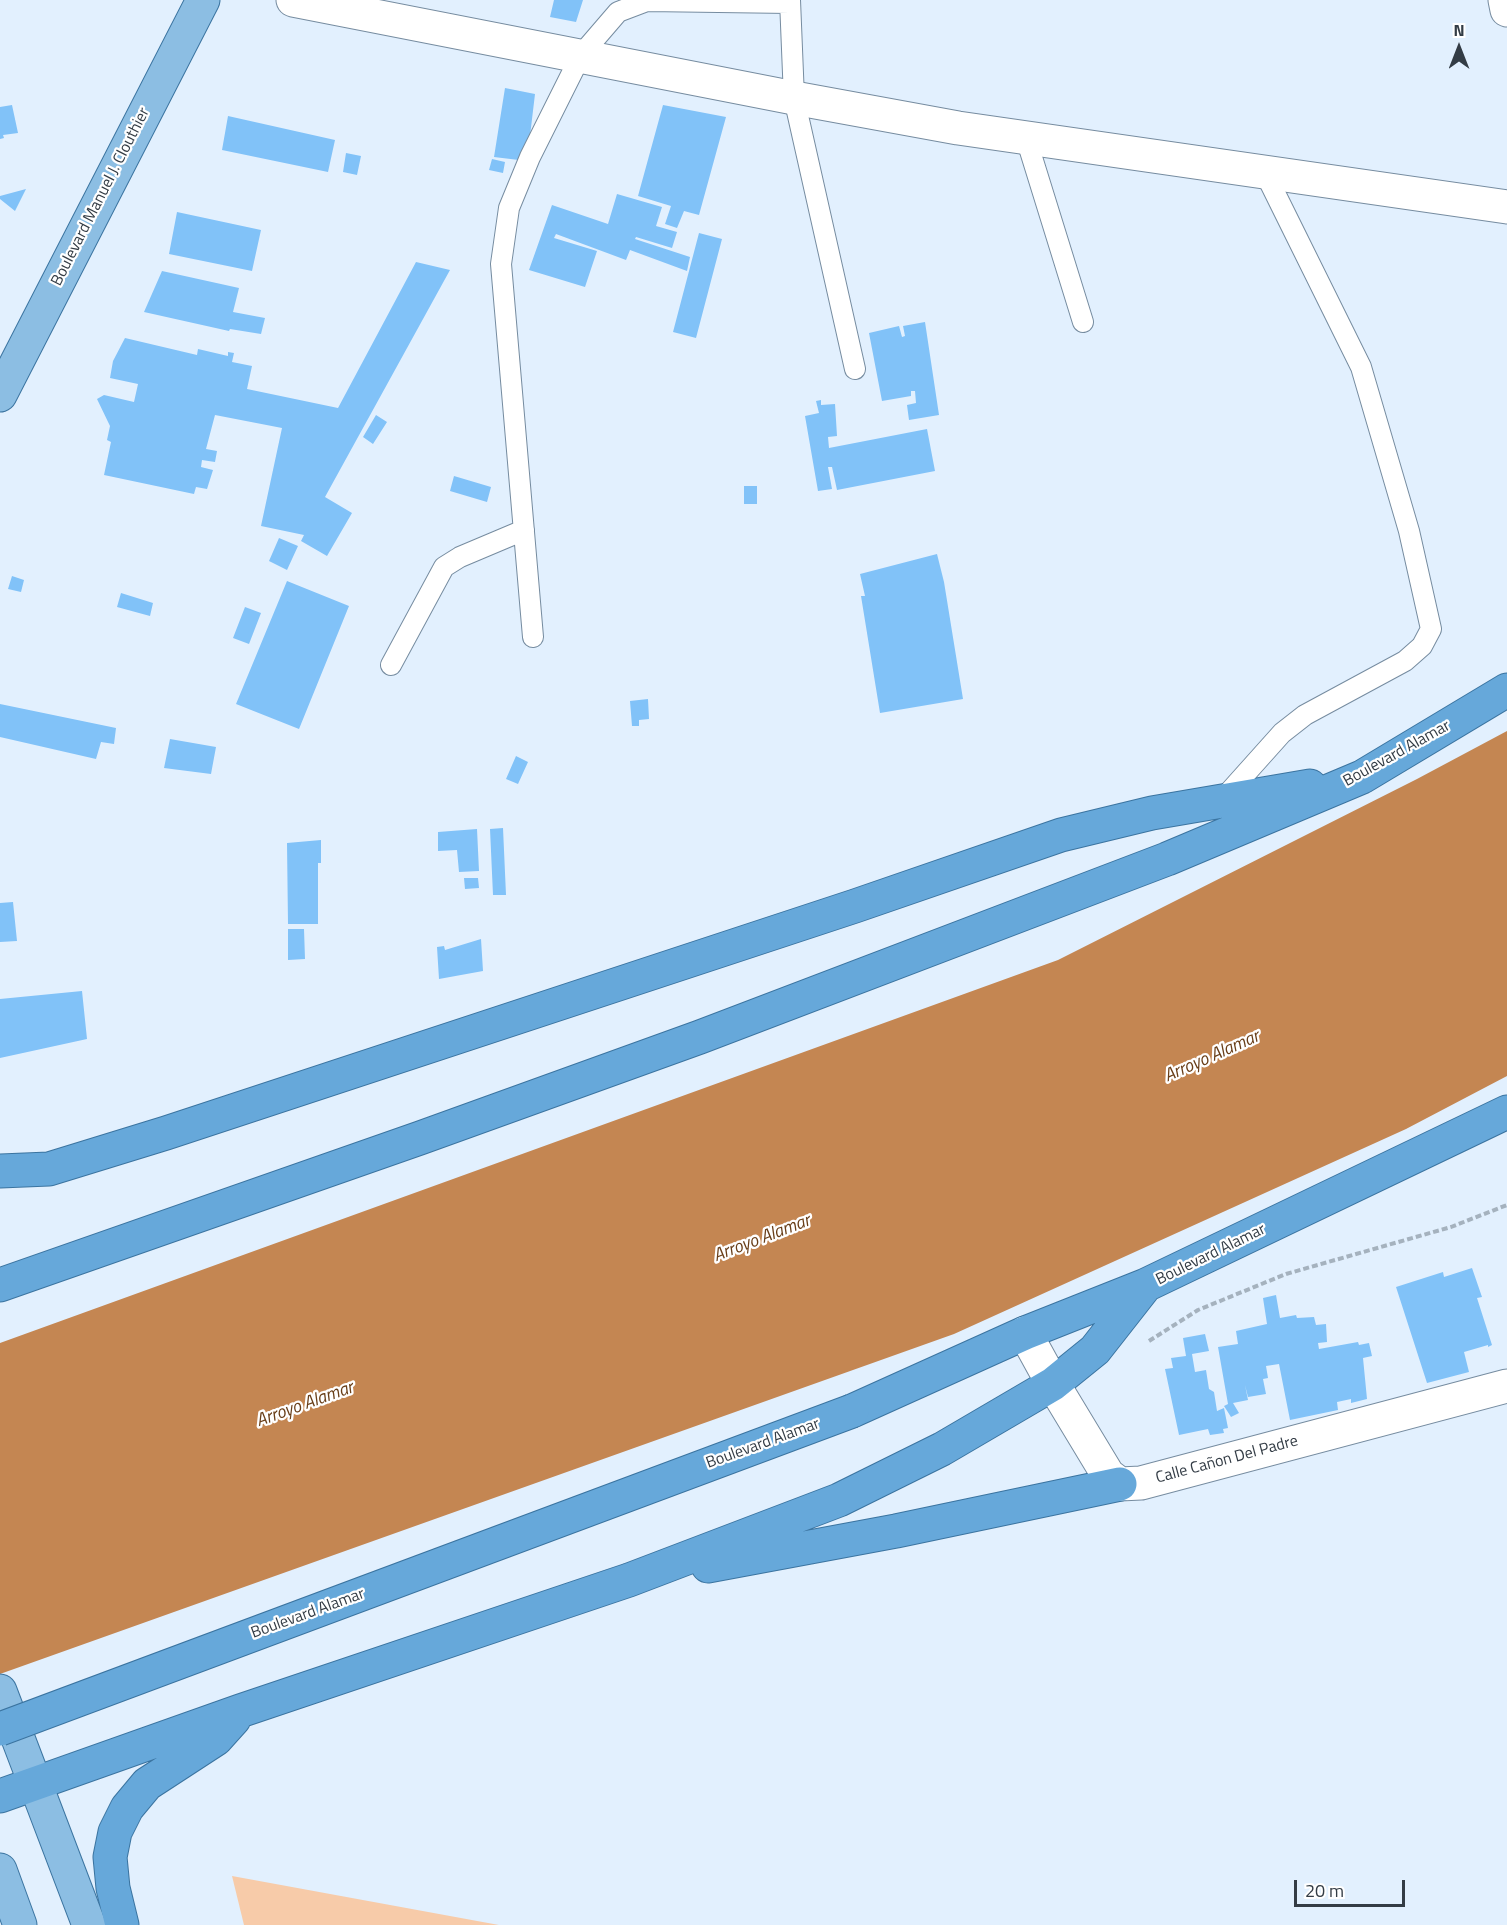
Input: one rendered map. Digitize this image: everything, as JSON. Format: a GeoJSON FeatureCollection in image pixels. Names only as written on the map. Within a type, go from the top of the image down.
{"type":"FeatureCollection","features":[{"type":"Feature","properties":{"kind":"highway","name":"Boulevard Alamar"},"geometry":{"type":"LineString","coordinates":[[0,1285],[700,1037],[1167,859],[1362,777],[1507,690]]}},
{"type":"Feature","properties":{"kind":"highway"},"geometry":{"type":"LineString","coordinates":[[0,1171],[49,1169],[199,1123],[855,906],[1061,835],[1152,813],[1362,777]]}},
{"type":"Feature","properties":{"kind":"highway","name":"Boulevard Alamar"},"geometry":{"type":"LineString","coordinates":[[1,1706],[852,1411],[1024,1333],[1146,1285],[1507,1112]]}},
{"type":"Feature","properties":{"kind":"highway"},"geometry":{"type":"LineString","coordinates":[[0,1796],[240,1711],[629,1580],[839,1500],[942,1449],[1053,1384],[1095,1350],[1146,1285]]}},
{"type":"Feature","properties":{"kind":"highway"},"geometry":{"type":"LineString","coordinates":[[629,1580],[896,1532],[1120,1484]]}},
{"type":"Feature","properties":{"kind":"highway"},"geometry":{"type":"LineString","coordinates":[[122,1925],[113,1888],[110,1857],[115,1832],[126,1808],[147,1784],[216,1739],[229,1727],[240,1711]]}},
{"type":"Feature","properties":{"kind":"main road","name":"Boulevard Manuel J. Clouthier"},"geometry":{"type":"LineString","coordinates":[[2,386],[203,0]]}},
{"type":"Feature","properties":{"kind":"main road"},"geometry":{"type":"LineString","coordinates":[[1,1706],[36,1782],[89,1925]]}},
{"type":"Feature","properties":{"kind":"main road"},"geometry":{"type":"LineString","coordinates":[[0,1870],[20,1925]]}},
{"type":"Feature","properties":{"kind":"street"},"geometry":{"type":"LineString","coordinates":[[293,0],[898,118],[1507,207]]}},
{"type":"Feature","properties":{"kind":"street"},"geometry":{"type":"LineString","coordinates":[[1505,0],[1507,10]]}},
{"type":"Feature","properties":{"kind":"street"},"geometry":{"type":"LineString","coordinates":[[1024,1333],[1108,1475],[1120,1484]]}},
{"type":"Feature","properties":{"kind":"street","name":"Calle Cañon Del Padre"},"geometry":{"type":"LineString","coordinates":[[1120,1484],[1141,1483],[1507,1386]]}},
{"type":"Feature","properties":{"kind":"lane"},"geometry":{"type":"LineString","coordinates":[[533,637],[501,264],[509,208],[530,158],[581,55],[618,12],[647,1],[790,2],[794,98],[855,369]]}},
{"type":"Feature","properties":{"kind":"lane"},"geometry":{"type":"LineString","coordinates":[[1026,138],[1083,322]]}},
{"type":"Feature","properties":{"kind":"lane"},"geometry":{"type":"LineString","coordinates":[[1222,800],[1282,733],[1305,715],[1405,661],[1422,646],[1431,629],[1409,531],[1361,367],[1265,173]]}},
{"type":"Feature","properties":{"kind":"lane"},"geometry":{"type":"LineString","coordinates":[[391,665],[444,567],[460,557],[524,530]]}},
{"type":"Feature","properties":{"kind":"path"},"geometry":{"type":"LineString","coordinates":[[1140,1347],[1198,1310],[1286,1274],[1451,1227],[1507,1205]]}},
{"type":"Feature","properties":{"kind":"shaded area"},"geometry":{"type":"Polygon","coordinates":[[[232,1876],[499,1925],[244,1925],[232,1876]]]}},
{"type":"Feature","properties":{"kind":"water","name":"Arroyo Alamar"},"geometry":{"type":"Polygon","coordinates":[[[1507,731],[1507,1076],[1406,1129],[954,1334],[0,1674],[0,1343],[1058,960],[1417,779],[1507,731]]]}},
{"type":"Feature","properties":{"kind":"building"},"geometry":{"type":"Polygon","coordinates":[[[554,0],[583,0],[576,22],[550,17],[554,0]]]}},
{"type":"Feature","properties":{"kind":"building"},"geometry":{"type":"Polygon","coordinates":[[[505,88],[535,94],[527,161],[494,157],[505,88]]]}},
{"type":"Feature","properties":{"kind":"building"},"geometry":{"type":"Polygon","coordinates":[[[12,105],[18,133],[3,135],[4,138],[0,139],[0,107],[12,105]]]}},
{"type":"Feature","properties":{"kind":"building"},"geometry":{"type":"Polygon","coordinates":[[[663,105],[726,117],[699,215],[684,211],[677,228],[665,224],[671,206],[638,196],[663,105]]]}},
{"type":"Feature","properties":{"kind":"building"},"geometry":{"type":"Polygon","coordinates":[[[228,116],[335,140],[328,172],[222,150],[228,116]]]}},
{"type":"Feature","properties":{"kind":"building"},"geometry":{"type":"Polygon","coordinates":[[[346,153],[361,156],[357,175],[343,172],[346,153]]]}},
{"type":"Feature","properties":{"kind":"building"},"geometry":{"type":"Polygon","coordinates":[[[492,159],[505,162],[503,173],[489,170],[492,159]]]}},
{"type":"Feature","properties":{"kind":"building"},"geometry":{"type":"Polygon","coordinates":[[[26,189],[15,211],[0,199],[0,196],[26,189]]]}},
{"type":"Feature","properties":{"kind":"building"},"geometry":{"type":"Polygon","coordinates":[[[617,194],[662,207],[656,226],[677,232],[672,248],[636,237],[635,239],[690,257],[687,271],[630,250],[626,260],[556,234],[554,238],[597,251],[585,287],[529,270],[552,205],[608,224],[617,194]]]}},
{"type":"Feature","properties":{"kind":"building"},"geometry":{"type":"Polygon","coordinates":[[[177,212],[261,230],[252,271],[169,254],[177,212]]]}},
{"type":"Feature","properties":{"kind":"building"},"geometry":{"type":"Polygon","coordinates":[[[699,233],[722,239],[696,338],[673,332],[699,233]]]}},
{"type":"Feature","properties":{"kind":"building"},"geometry":{"type":"Polygon","coordinates":[[[416,262],[450,270],[325,497],[352,513],[327,556],[301,541],[304,535],[261,526],[282,428],[215,415],[206,449],[217,451],[215,462],[202,460],[201,467],[213,470],[207,489],[196,487],[194,494],[104,475],[111,442],[107,440],[110,426],[97,399],[104,395],[134,402],[138,384],[110,378],[113,361],[125,338],[197,355],[198,349],[228,356],[228,352],[234,353],[232,362],[252,366],[247,389],[338,408],[416,262]]]}},
{"type":"Feature","properties":{"kind":"building"},"geometry":{"type":"Polygon","coordinates":[[[162,271],[239,288],[233,312],[265,318],[261,334],[230,329],[229,331],[144,312],[162,271]]]}},
{"type":"Feature","properties":{"kind":"building"},"geometry":{"type":"Polygon","coordinates":[[[925,322],[939,415],[909,420],[907,405],[916,403],[915,391],[911,391],[911,396],[882,401],[869,333],[899,326],[902,337],[905,336],[903,326],[925,322]]]}},
{"type":"Feature","properties":{"kind":"building"},"geometry":{"type":"Polygon","coordinates":[[[821,400],[821,405],[835,404],[837,436],[828,437],[829,448],[927,429],[935,471],[837,490],[832,467],[828,467],[832,489],[818,491],[805,416],[819,413],[816,401],[821,400]]]}},
{"type":"Feature","properties":{"kind":"building"},"geometry":{"type":"Polygon","coordinates":[[[376,415],[387,422],[373,444],[363,437],[376,415]]]}},
{"type":"Feature","properties":{"kind":"building"},"geometry":{"type":"Polygon","coordinates":[[[454,476],[491,487],[487,502],[450,491],[454,476]]]}},
{"type":"Feature","properties":{"kind":"building"},"geometry":{"type":"Polygon","coordinates":[[[744,486],[757,486],[757,504],[744,504],[744,486]]]}},
{"type":"Feature","properties":{"kind":"building"},"geometry":{"type":"Polygon","coordinates":[[[279,538],[298,546],[287,570],[269,561],[279,538]]]}},
{"type":"Feature","properties":{"kind":"building"},"geometry":{"type":"Polygon","coordinates":[[[937,554],[944,582],[963,699],[880,713],[861,596],[865,596],[860,574],[937,554]]]}},
{"type":"Feature","properties":{"kind":"building"},"geometry":{"type":"Polygon","coordinates":[[[12,576],[24,580],[21,592],[8,589],[12,576]]]}},
{"type":"Feature","properties":{"kind":"building"},"geometry":{"type":"Polygon","coordinates":[[[287,581],[349,606],[299,729],[236,704],[287,581]]]}},
{"type":"Feature","properties":{"kind":"building"},"geometry":{"type":"Polygon","coordinates":[[[121,593],[153,603],[150,616],[117,607],[121,593]]]}},
{"type":"Feature","properties":{"kind":"building"},"geometry":{"type":"Polygon","coordinates":[[[245,607],[261,613],[249,644],[233,638],[245,607]]]}},
{"type":"Feature","properties":{"kind":"building"},"geometry":{"type":"Polygon","coordinates":[[[648,699],[649,719],[639,720],[639,726],[632,726],[630,701],[648,699]]]}},
{"type":"Feature","properties":{"kind":"building"},"geometry":{"type":"Polygon","coordinates":[[[0,704],[116,728],[114,744],[101,742],[96,759],[0,737],[0,704]]]}},
{"type":"Feature","properties":{"kind":"building"},"geometry":{"type":"Polygon","coordinates":[[[170,739],[216,747],[211,774],[164,768],[170,739]]]}},
{"type":"Feature","properties":{"kind":"building"},"geometry":{"type":"Polygon","coordinates":[[[516,756],[528,762],[518,784],[506,779],[516,756]]]}},
{"type":"Feature","properties":{"kind":"building"},"geometry":{"type":"Polygon","coordinates":[[[503,828],[506,895],[493,895],[490,829],[503,828]]]}},
{"type":"Feature","properties":{"kind":"building"},"geometry":{"type":"Polygon","coordinates":[[[477,829],[479,871],[459,872],[457,850],[438,851],[438,832],[477,829]]]}},
{"type":"Feature","properties":{"kind":"building"},"geometry":{"type":"Polygon","coordinates":[[[321,840],[321,863],[318,863],[318,924],[288,924],[287,843],[321,840]]]}},
{"type":"Feature","properties":{"kind":"building"},"geometry":{"type":"Polygon","coordinates":[[[464,878],[478,878],[479,888],[465,889],[464,878]]]}},
{"type":"Feature","properties":{"kind":"building"},"geometry":{"type":"Polygon","coordinates":[[[13,902],[17,941],[0,942],[0,903],[13,902]]]}},
{"type":"Feature","properties":{"kind":"building"},"geometry":{"type":"Polygon","coordinates":[[[288,929],[304,929],[305,959],[288,960],[288,929]]]}},
{"type":"Feature","properties":{"kind":"building"},"geometry":{"type":"Polygon","coordinates":[[[481,939],[483,971],[439,979],[437,947],[444,946],[445,950],[481,939]]]}},
{"type":"Feature","properties":{"kind":"building"},"geometry":{"type":"Polygon","coordinates":[[[82,991],[87,1039],[0,1058],[0,999],[82,991]]]}},
{"type":"Feature","properties":{"kind":"building"},"geometry":{"type":"Polygon","coordinates":[[[1472,1268],[1482,1297],[1477,1298],[1492,1345],[1464,1352],[1469,1372],[1427,1383],[1396,1287],[1443,1272],[1444,1277],[1472,1268]]]}},
{"type":"Feature","properties":{"kind":"building"},"geometry":{"type":"Polygon","coordinates":[[[1276,1295],[1280,1318],[1296,1315],[1297,1318],[1314,1317],[1316,1325],[1326,1324],[1327,1342],[1318,1343],[1319,1349],[1358,1342],[1359,1345],[1369,1343],[1372,1356],[1363,1358],[1367,1399],[1351,1403],[1351,1399],[1337,1402],[1338,1410],[1290,1420],[1279,1364],[1266,1366],[1268,1378],[1263,1379],[1266,1394],[1248,1397],[1245,1385],[1248,1400],[1233,1403],[1239,1413],[1231,1417],[1224,1406],[1228,1404],[1218,1347],[1238,1344],[1236,1331],[1267,1324],[1263,1298],[1276,1295]]]}},
{"type":"Feature","properties":{"kind":"building"},"geometry":{"type":"Polygon","coordinates":[[[1205,1334],[1209,1351],[1192,1354],[1195,1372],[1206,1370],[1209,1389],[1214,1392],[1217,1411],[1224,1408],[1228,1428],[1223,1429],[1224,1433],[1210,1435],[1208,1429],[1179,1435],[1165,1369],[1173,1368],[1171,1358],[1186,1356],[1183,1338],[1205,1334]]]}}]}
